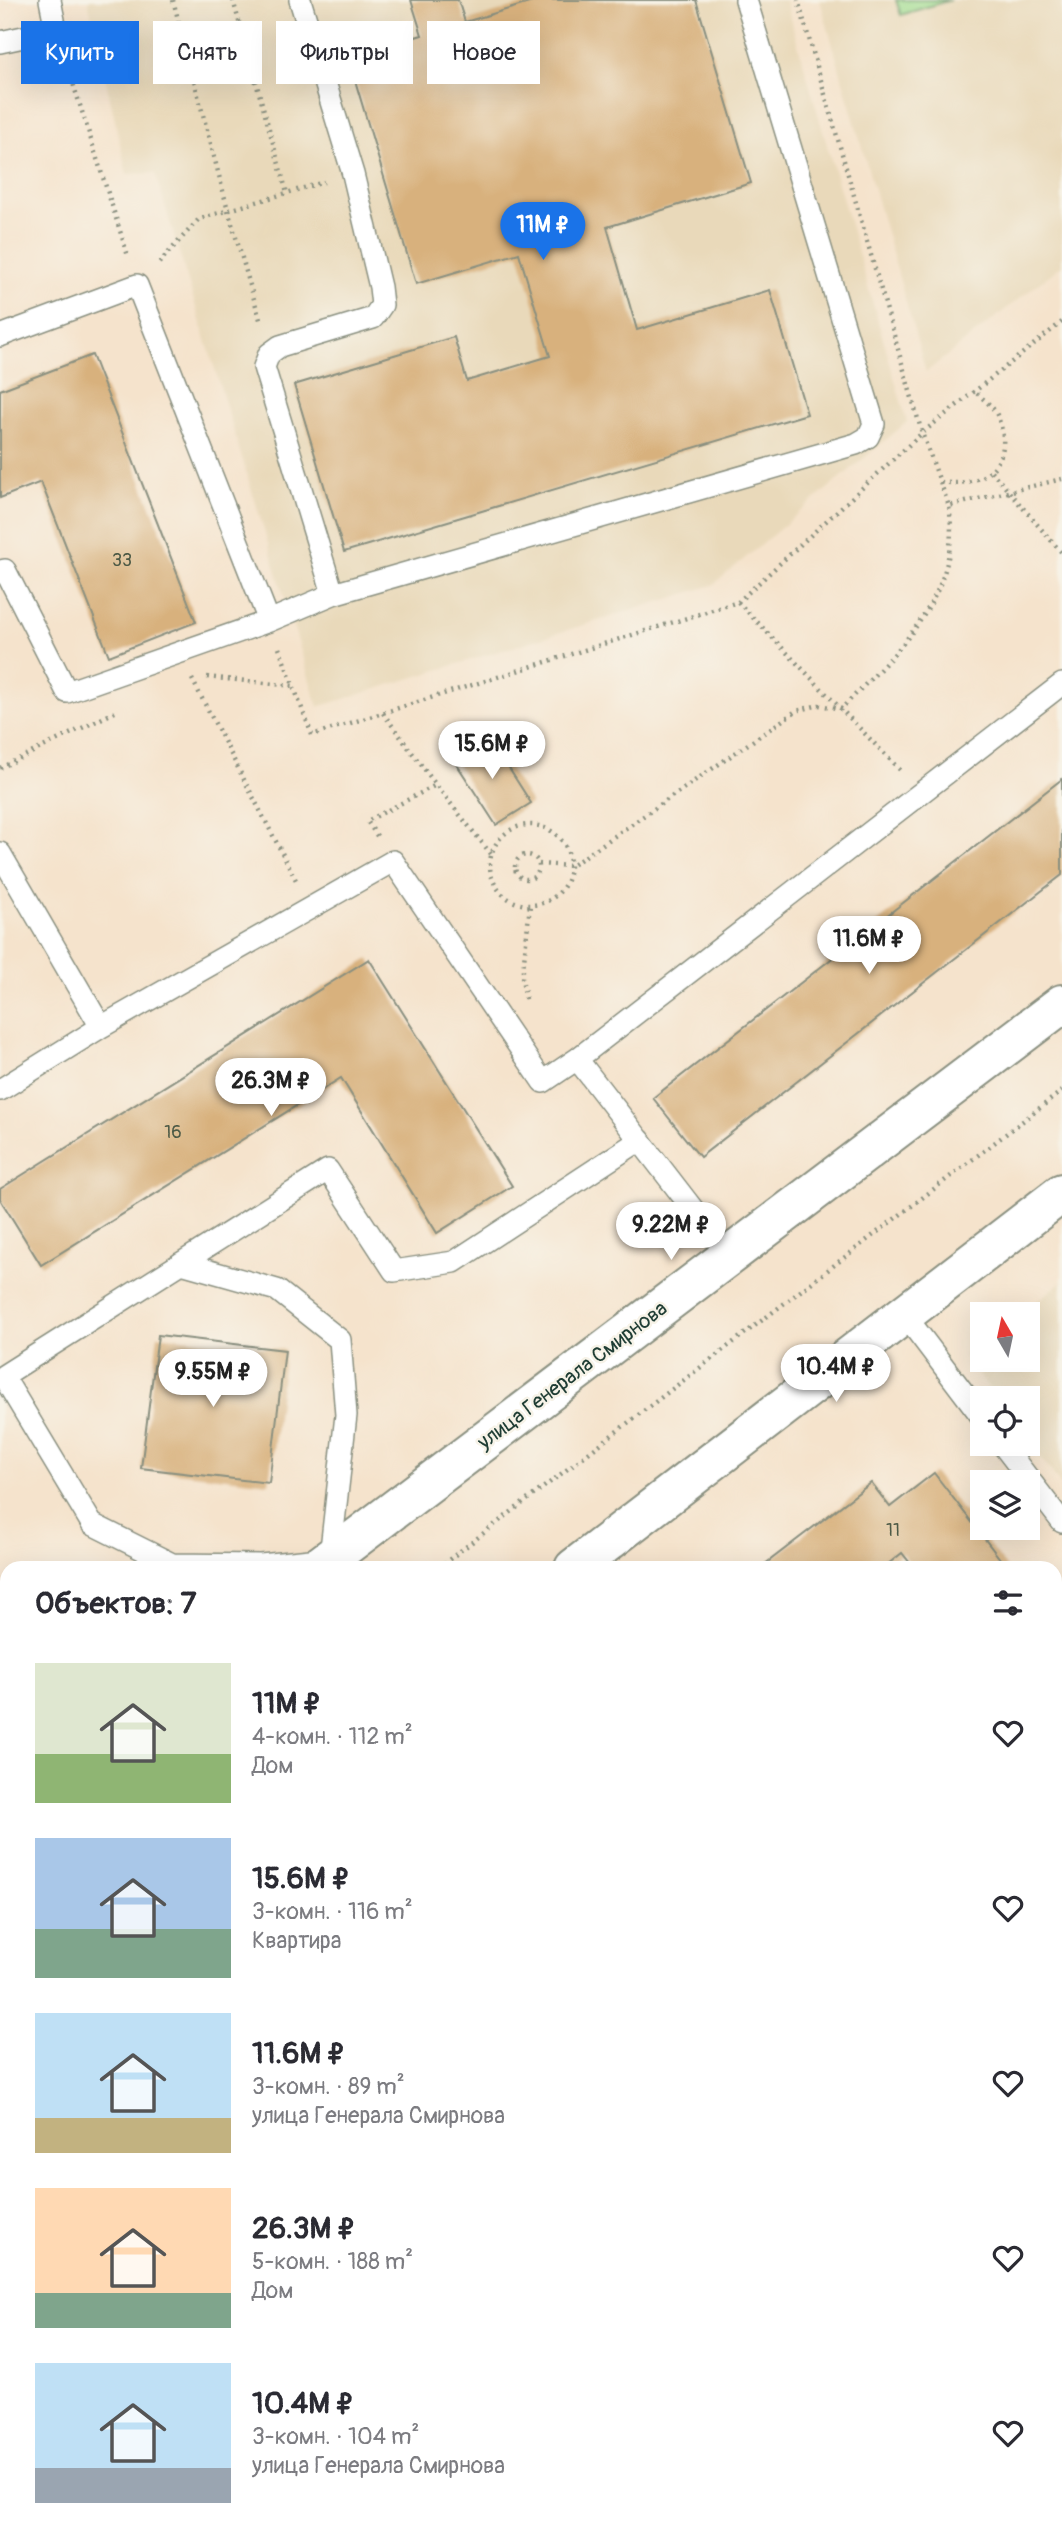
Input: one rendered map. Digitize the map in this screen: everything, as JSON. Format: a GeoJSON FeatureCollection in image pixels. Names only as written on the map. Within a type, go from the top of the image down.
{"type":"FeatureCollection","features":[{"type":"Feature","properties":{"kind":"street","name":"улица Генерала Смирнова"},"geometry":{"type":"LineString","coordinates":[[326,1561],[1062,1004]]}},
{"type":"Feature","properties":{"kind":"street"},"geometry":{"type":"LineString","coordinates":[[583,1561],[1062,1193]]}},
{"type":"Feature","properties":{"kind":"lane"},"geometry":{"type":"LineString","coordinates":[[50,0],[54,21]]}},
{"type":"Feature","properties":{"kind":"lane"},"geometry":{"type":"LineString","coordinates":[[300,0],[353,174],[380,286],[382,305],[373,318],[280,346],[269,354],[264,367],[333,594]]}},
{"type":"Feature","properties":{"kind":"lane"},"geometry":{"type":"LineString","coordinates":[[0,571],[5,570],[67,692],[269,621],[333,594],[856,444],[868,437],[874,424],[746,0]]}},
{"type":"Feature","properties":{"kind":"lane"},"geometry":{"type":"LineString","coordinates":[[0,42],[21,38]]}},
{"type":"Feature","properties":{"kind":"lane"},"geometry":{"type":"LineString","coordinates":[[0,335],[137,285],[269,621]]}},
{"type":"Feature","properties":{"kind":"lane"},"geometry":{"type":"LineString","coordinates":[[0,1090],[101,1027],[393,862],[543,1083],[1062,684]]}},
{"type":"Feature","properties":{"kind":"lane"},"geometry":{"type":"LineString","coordinates":[[0,853],[101,1027]]}},
{"type":"Feature","properties":{"kind":"lane"},"geometry":{"type":"LineString","coordinates":[[577,1059],[729,1256]]}},
{"type":"Feature","properties":{"kind":"lane"},"geometry":{"type":"LineString","coordinates":[[166,1561],[92,1524],[1,1373],[328,1170],[394,1271],[454,1262],[640,1140]]}},
{"type":"Feature","properties":{"kind":"lane"},"geometry":{"type":"LineString","coordinates":[[181,1263],[277,1290],[340,1340],[346,1415],[323,1561]]}},
{"type":"Feature","properties":{"kind":"lane"},"geometry":{"type":"LineString","coordinates":[[904,1314],[970,1401]]}},
{"type":"Feature","properties":{"kind":"lane"},"geometry":{"type":"LineString","coordinates":[[1011,1456],[1062,1522]]}},
{"type":"Feature","properties":{"kind":"path"},"geometry":{"type":"LineString","coordinates":[[173,0],[269,354]]}},
{"type":"Feature","properties":{"kind":"path"},"geometry":{"type":"LineString","coordinates":[[233,0],[287,193]]}},
{"type":"Feature","properties":{"kind":"path"},"geometry":{"type":"LineString","coordinates":[[73,84],[137,285],[199,219],[353,174]]}},
{"type":"Feature","properties":{"kind":"path"},"geometry":{"type":"LineString","coordinates":[[841,709],[894,654],[925,613],[940,587],[952,526],[948,506],[922,433],[1062,322]]}},
{"type":"Feature","properties":{"kind":"path"},"geometry":{"type":"LineString","coordinates":[[940,482],[974,482],[991,471],[1000,457],[1004,437],[996,412],[974,391]]}},
{"type":"Feature","properties":{"kind":"path"},"geometry":{"type":"LineString","coordinates":[[991,471],[1062,553]]}},
{"type":"Feature","properties":{"kind":"path"},"geometry":{"type":"LineString","coordinates":[[948,506],[1062,479]]}},
{"type":"Feature","properties":{"kind":"path"},"geometry":{"type":"LineString","coordinates":[[737,602],[921,793]]}},
{"type":"Feature","properties":{"kind":"path"},"geometry":{"type":"LineString","coordinates":[[293,686],[190,676],[311,908]]}},
{"type":"Feature","properties":{"kind":"path"},"geometry":{"type":"LineString","coordinates":[[0,768],[131,705]]}},
{"type":"Feature","properties":{"kind":"path"},"geometry":{"type":"LineString","coordinates":[[539,864],[536,876],[529,879],[515,872],[517,860],[523,855],[531,855],[539,864],[571,866],[796,711],[819,705],[841,709]]}},
{"type":"Feature","properties":{"kind":"path"},"geometry":{"type":"LineString","coordinates":[[383,713],[491,854]]}},
{"type":"Feature","properties":{"kind":"path"},"geometry":{"type":"LineString","coordinates":[[393,862],[367,821],[436,785]]}},
{"type":"Feature","properties":{"kind":"path"},"geometry":{"type":"LineString","coordinates":[[517,826],[543,826],[564,841],[571,866],[569,878],[554,898],[530,905],[518,904],[498,889],[492,879],[491,854],[496,842],[517,826]]}},
{"type":"Feature","properties":{"kind":"path"},"geometry":{"type":"LineString","coordinates":[[527,1005],[522,979],[530,905]]}},
{"type":"Feature","properties":{"kind":"path"},"geometry":{"type":"LineString","coordinates":[[447,1561],[1062,1091]]}},
{"type":"Feature","properties":{"kind":"shaded area"},"geometry":{"type":"Polygon","coordinates":[[[88,0],[785,0],[907,422],[713,585],[318,707],[155,173],[127,174],[107,84],[139,84],[139,21],[93,21],[88,0]]]}},
{"type":"Feature","properties":{"kind":"shaded area"},"geometry":{"type":"Polygon","coordinates":[[[820,0],[1062,0],[1062,265],[926,372],[820,0]]]}},
{"type":"Feature","properties":{"kind":"shaded area"},"geometry":{"type":"Polygon","coordinates":[[[1062,1282],[1062,1486],[1039,1456],[1040,1386],[987,1386],[977,1372],[1040,1372],[1040,1302],[1035,1302],[1062,1282]]]}},
{"type":"Feature","properties":{"kind":"shaded area"},"geometry":{"type":"Polygon","coordinates":[[[970,1351],[970,1363],[964,1355],[970,1351]]]}},
{"type":"Feature","properties":{"kind":"green space"},"geometry":{"type":"Polygon","coordinates":[[[896,0],[950,0],[901,15],[896,0]]]}},
{"type":"Feature","properties":{"kind":"building"},"geometry":{"type":"Polygon","coordinates":[[[411,0],[458,0],[465,21],[427,21],[427,84],[540,84],[540,21],[468,21],[539,0],[696,0],[751,183],[607,227],[637,330],[770,290],[807,414],[344,552],[294,385],[454,337],[467,381],[550,356],[519,253],[416,284],[356,84],[413,84],[413,38],[422,35],[411,0]]]}},
{"type":"Feature","properties":{"kind":"building"},"geometry":{"type":"Polygon","coordinates":[[[92,355],[196,622],[109,656],[41,482],[0,498],[0,390],[92,355]]]}},
{"type":"Feature","properties":{"kind":"building"},"geometry":{"type":"Polygon","coordinates":[[[489,737],[531,803],[496,825],[454,760],[489,737]]]}},
{"type":"Feature","properties":{"kind":"building"},"geometry":{"type":"Polygon","coordinates":[[[1062,779],[1062,875],[700,1157],[653,1098],[1062,779]]]}},
{"type":"Feature","properties":{"kind":"building"},"geometry":{"type":"Polygon","coordinates":[[[369,959],[512,1186],[437,1233],[341,1078],[41,1265],[0,1199],[0,1189],[369,959]]]}},
{"type":"Feature","properties":{"kind":"building"},"geometry":{"type":"Polygon","coordinates":[[[158,1335],[285,1350],[269,1483],[141,1468],[158,1335]]]}},
{"type":"Feature","properties":{"kind":"building"},"geometry":{"type":"Polygon","coordinates":[[[934,1473],[970,1520],[970,1540],[985,1540],[1002,1561],[908,1561],[902,1553],[892,1561],[769,1561],[871,1483],[890,1507],[934,1473]]]}}]}
